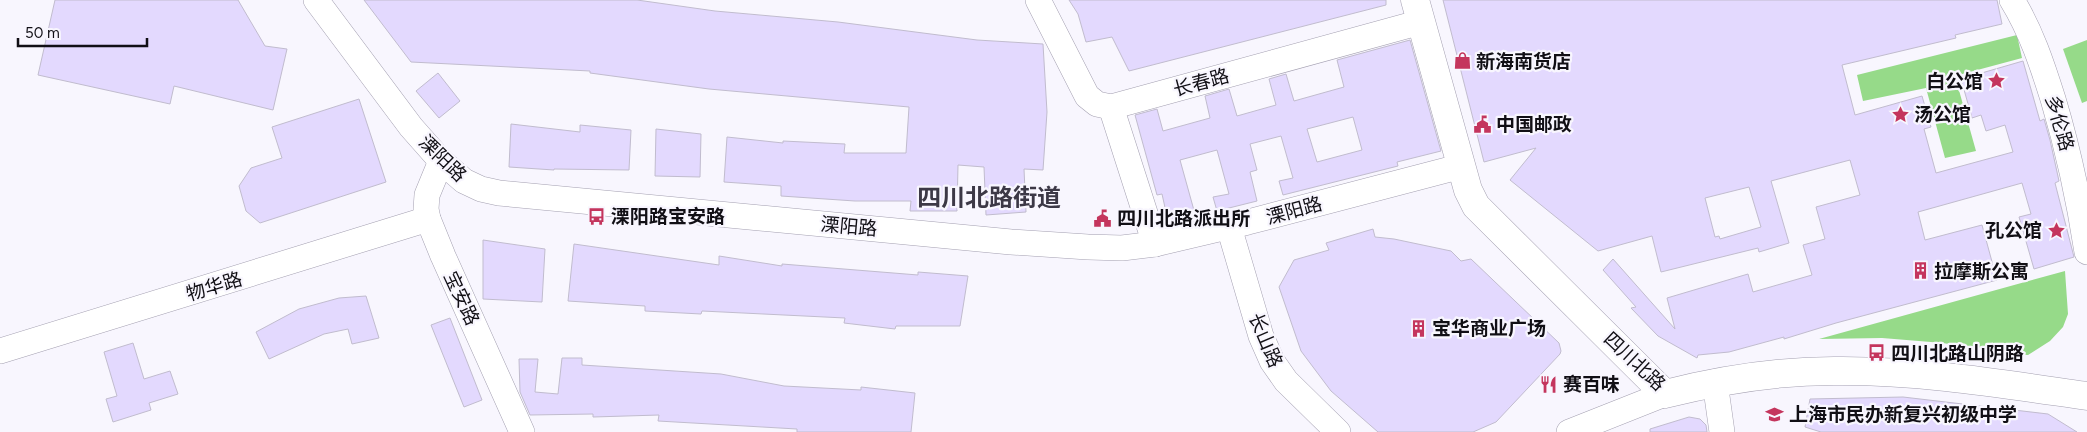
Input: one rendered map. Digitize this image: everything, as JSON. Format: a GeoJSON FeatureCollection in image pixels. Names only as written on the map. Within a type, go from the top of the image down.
{"type":"FeatureCollection","features":[{"type":"Feature","properties":{"kind":"main road","name":"四川北路"},"geometry":{"type":"LineString","coordinates":[[1418,11],[1468,190],[1476,206],[1665,394],[1715,382],[1766,375],[1852,372],[1969,379],[2087,396]]}},
{"type":"Feature","properties":{"kind":"street","name":"溧阳路"},"geometry":{"type":"LineString","coordinates":[[316,0],[411,127],[441,161],[464,181],[480,189],[499,193],[1011,242],[1122,248],[1154,244],[1228,227],[1462,166]]}},
{"type":"Feature","properties":{"kind":"street"},"geometry":{"type":"LineString","coordinates":[[1038,0],[1087,96],[1097,104],[1111,107],[1154,244]]}},
{"type":"Feature","properties":{"kind":"street","name":"多伦路"},"geometry":{"type":"LineString","coordinates":[[2012,0],[2034,41],[2065,137],[2087,252]]}},
{"type":"Feature","properties":{"kind":"street","name":"长春路"},"geometry":{"type":"LineString","coordinates":[[1111,107],[1418,11]]}},
{"type":"Feature","properties":{"kind":"street","name":"宝安路"},"geometry":{"type":"LineString","coordinates":[[441,161],[426,195],[428,219],[522,432]]}},
{"type":"Feature","properties":{"kind":"street","name":"物华路"},"geometry":{"type":"LineString","coordinates":[[0,351],[428,219]]}},
{"type":"Feature","properties":{"kind":"street","name":"长山路"},"geometry":{"type":"LineString","coordinates":[[1228,227],[1260,336],[1272,361],[1286,381],[1338,432]]}},
{"type":"Feature","properties":{"kind":"street"},"geometry":{"type":"LineString","coordinates":[[1715,382],[1722,432]]}},
{"type":"Feature","properties":{"kind":"street"},"geometry":{"type":"LineString","coordinates":[[1569,432],[1665,394]]}},
{"type":"Feature","properties":{"kind":"green space"},"geometry":{"type":"Polygon","coordinates":[[[2017,35],[2022,58],[1955,76],[1976,151],[1945,158],[1926,88],[1863,101],[1857,75],[2017,35]]]}},
{"type":"Feature","properties":{"kind":"green space"},"geometry":{"type":"Polygon","coordinates":[[[2087,40],[2087,101],[2082,103],[2063,49],[2087,40]]]}},
{"type":"Feature","properties":{"kind":"green space"},"geometry":{"type":"Polygon","coordinates":[[[2065,271],[2068,314],[2063,327],[2050,341],[2028,355],[2004,354],[1943,343],[1882,338],[1819,339],[2065,271]]]}},
{"type":"Feature","properties":{"kind":"building"},"geometry":{"type":"Polygon","coordinates":[[[55,0],[238,0],[265,46],[287,49],[273,110],[174,86],[170,104],[38,75],[55,0]]]}},
{"type":"Feature","properties":{"kind":"building"},"geometry":{"type":"Polygon","coordinates":[[[364,0],[637,0],[715,11],[838,22],[977,40],[1043,44],[1047,112],[1043,170],[1024,169],[1026,212],[986,215],[984,167],[958,165],[957,211],[910,211],[911,201],[855,201],[781,196],[781,186],[724,182],[727,137],[783,143],[783,141],[845,144],[844,153],[906,153],[909,107],[709,89],[590,73],[590,71],[411,62],[364,0]]]}},
{"type":"Feature","properties":{"kind":"building"},"geometry":{"type":"Polygon","coordinates":[[[1069,0],[1386,0],[1386,5],[1129,71],[1112,37],[1086,42],[1078,14],[1069,0]]]}},
{"type":"Feature","properties":{"kind":"building"},"geometry":{"type":"Polygon","coordinates":[[[1443,0],[1997,0],[2002,24],[1955,35],[1956,38],[1842,65],[1855,115],[1922,96],[1931,127],[1924,129],[1936,173],[2013,152],[2005,125],[1986,131],[1981,115],[1972,118],[1961,79],[2023,61],[2040,121],[2044,119],[2050,140],[2059,181],[2055,183],[2074,257],[2034,269],[2019,217],[2031,214],[2022,183],[1918,212],[1925,240],[1982,225],[1997,280],[1836,323],[1784,339],[1784,337],[1729,352],[1698,355],[1697,358],[1658,336],[1631,308],[1636,307],[1603,270],[1613,259],[1675,329],[1667,298],[1748,274],[1753,292],[1812,275],[1803,245],[1825,239],[1816,207],[1860,195],[1850,160],[1771,181],[1789,243],[1759,252],[1758,248],[1661,272],[1652,236],[1598,251],[1510,180],[1536,148],[1484,162],[1443,0]],[[1749,187],[1705,198],[1715,237],[1719,236],[1720,239],[1761,227],[1749,187]]]}},
{"type":"Feature","properties":{"kind":"building"},"geometry":{"type":"Polygon","coordinates":[[[1410,40],[1441,151],[1397,162],[1398,166],[1283,195],[1279,181],[1293,178],[1281,136],[1250,144],[1257,170],[1250,172],[1257,201],[1217,211],[1213,197],[1229,194],[1217,150],[1180,160],[1195,214],[1168,221],[1162,194],[1157,195],[1135,115],[1157,109],[1163,131],[1210,118],[1205,96],[1229,89],[1237,116],[1276,105],[1269,79],[1286,74],[1294,101],[1344,87],[1337,60],[1410,40]],[[1353,117],[1307,129],[1317,162],[1362,150],[1353,117]]]}},
{"type":"Feature","properties":{"kind":"building"},"geometry":{"type":"Polygon","coordinates":[[[438,73],[460,101],[439,118],[416,91],[438,73]]]}},
{"type":"Feature","properties":{"kind":"building"},"geometry":{"type":"Polygon","coordinates":[[[359,99],[386,182],[260,223],[246,211],[239,186],[251,168],[282,158],[272,127],[359,99]]]}},
{"type":"Feature","properties":{"kind":"building"},"geometry":{"type":"Polygon","coordinates":[[[511,124],[580,132],[580,125],[631,130],[629,170],[554,170],[509,167],[511,124]]]}},
{"type":"Feature","properties":{"kind":"building"},"geometry":{"type":"Polygon","coordinates":[[[656,129],[701,134],[700,177],[655,176],[656,129]]]}},
{"type":"Feature","properties":{"kind":"building","name":"宝华商业广场"},"geometry":{"type":"Polygon","coordinates":[[[1373,229],[1375,237],[1451,251],[1461,261],[1471,259],[1559,343],[1560,354],[1496,422],[1473,432],[1378,432],[1331,391],[1301,351],[1279,287],[1294,260],[1329,250],[1326,243],[1373,229]]]}},
{"type":"Feature","properties":{"kind":"building"},"geometry":{"type":"Polygon","coordinates":[[[483,240],[545,249],[542,302],[483,299],[483,240]]]}},
{"type":"Feature","properties":{"kind":"building"},"geometry":{"type":"Polygon","coordinates":[[[574,244],[719,265],[719,256],[782,266],[782,264],[918,275],[918,272],[968,276],[960,326],[896,326],[895,329],[844,323],[845,318],[702,311],[701,314],[645,311],[645,306],[568,301],[574,244]]]}},
{"type":"Feature","properties":{"kind":"building"},"geometry":{"type":"Polygon","coordinates":[[[366,296],[379,338],[352,344],[348,329],[324,334],[269,359],[256,332],[299,309],[339,298],[366,296]]]}},
{"type":"Feature","properties":{"kind":"building"},"geometry":{"type":"Polygon","coordinates":[[[450,318],[482,400],[464,407],[431,325],[450,318]]]}},
{"type":"Feature","properties":{"kind":"building"},"geometry":{"type":"Polygon","coordinates":[[[133,343],[144,379],[170,371],[178,394],[149,403],[151,410],[113,422],[106,399],[117,396],[104,352],[133,343]]]}},
{"type":"Feature","properties":{"kind":"building"},"geometry":{"type":"Polygon","coordinates":[[[562,358],[582,358],[582,365],[721,374],[784,386],[861,390],[861,387],[915,393],[911,432],[797,432],[797,429],[658,421],[659,415],[593,417],[593,414],[530,415],[520,392],[519,359],[538,359],[535,392],[558,394],[562,358]]]}},
{"type":"Feature","properties":{"kind":"building"},"geometry":{"type":"Polygon","coordinates":[[[1903,397],[2048,414],[2077,432],[1821,432],[1805,427],[1810,399],[1903,397]]]}},
{"type":"Feature","properties":{"kind":"building"},"geometry":{"type":"Polygon","coordinates":[[[1689,417],[1700,419],[1706,425],[1707,432],[1650,432],[1650,429],[1689,417]]]}},
{"type":"Feature","properties":{"kind":"place","name":"新海南货店"},"geometry":{"type":"Point","coordinates":[1462,61]}},
{"type":"Feature","properties":{"kind":"place","name":"白公馆"},"geometry":{"type":"Point","coordinates":[1997,81]}},
{"type":"Feature","properties":{"kind":"place","name":"汤公馆"},"geometry":{"type":"Point","coordinates":[1900,114]}},
{"type":"Feature","properties":{"kind":"place","name":"中国邮政"},"geometry":{"type":"Point","coordinates":[1482,124]}},
{"type":"Feature","properties":{"kind":"place","name":"溧阳路宝安路"},"geometry":{"type":"Point","coordinates":[597,216]}},
{"type":"Feature","properties":{"kind":"place","name":"四川北路派出所"},"geometry":{"type":"Point","coordinates":[1103,218]}},
{"type":"Feature","properties":{"kind":"place","name":"孔公馆"},"geometry":{"type":"Point","coordinates":[2056,230]}},
{"type":"Feature","properties":{"kind":"place","name":"拉摩斯公寓"},"geometry":{"type":"Point","coordinates":[1920,271]}},
{"type":"Feature","properties":{"kind":"place","name":"宝华商业广场"},"geometry":{"type":"Point","coordinates":[1418,328]}},
{"type":"Feature","properties":{"kind":"place","name":"四川北路山阴路"},"geometry":{"type":"Point","coordinates":[1877,353]}},
{"type":"Feature","properties":{"kind":"place","name":"赛百味"},"geometry":{"type":"Point","coordinates":[1549,384]}},
{"type":"Feature","properties":{"kind":"place","name":"上海市民办新复兴初级中学"},"geometry":{"type":"Point","coordinates":[1775,414]}},
{"type":"Feature","properties":{"kind":"district","name":"四川北路街道"},"geometry":{"type":"Point","coordinates":[989,198]}}]}
